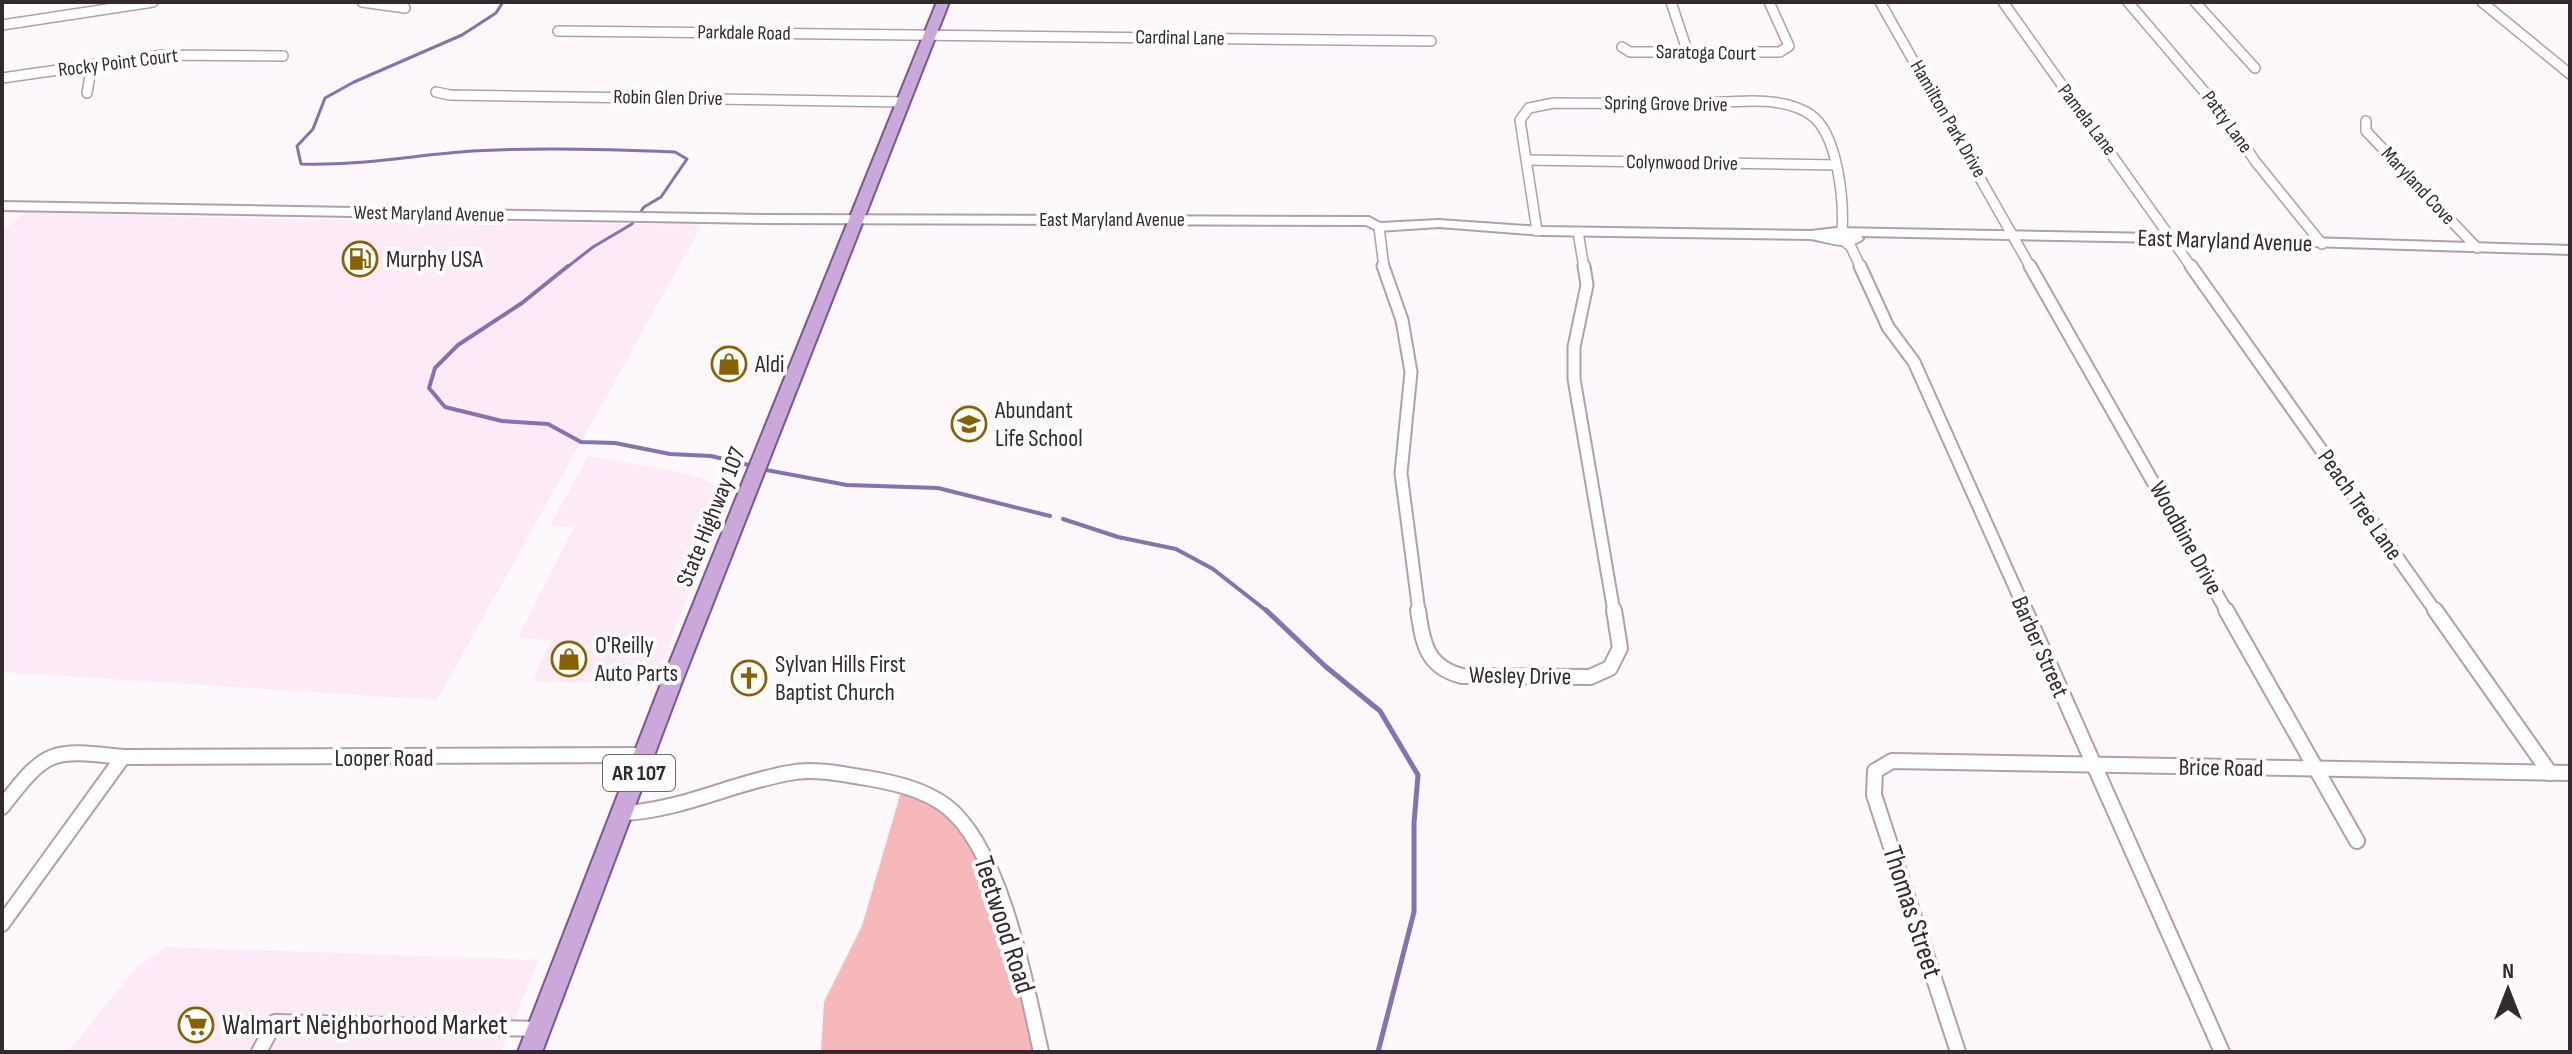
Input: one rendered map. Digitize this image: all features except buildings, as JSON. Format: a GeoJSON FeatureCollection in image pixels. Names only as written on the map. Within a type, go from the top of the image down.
{"type":"FeatureCollection","features":[{"type":"Feature","properties":{"kind":"main road","name":"State Highway 107"},"geometry":{"type":"LineString","coordinates":[[530,1052],[671,684],[943,2]]}},
{"type":"Feature","properties":{"kind":"street"},"geometry":{"type":"LineString","coordinates":[[2,25],[153,2]]}},
{"type":"Feature","properties":{"kind":"street"},"geometry":{"type":"LineString","coordinates":[[362,2],[405,8]]}},
{"type":"Feature","properties":{"kind":"street"},"geometry":{"type":"LineString","coordinates":[[1671,2],[1688,53]]}},
{"type":"Feature","properties":{"kind":"street","name":"Saratoga Court"},"geometry":{"type":"LineString","coordinates":[[1622,47],[1630,52],[1771,54],[1786,50],[1789,46],[1769,2]]}},
{"type":"Feature","properties":{"kind":"street","name":"Hamilton Park Drive"},"geometry":{"type":"LineString","coordinates":[[1880,2],[2015,235]]}},
{"type":"Feature","properties":{"kind":"street","name":"Pamela Lane"},"geometry":{"type":"LineString","coordinates":[[2003,2],[2169,238]]}},
{"type":"Feature","properties":{"kind":"street","name":"Patty Lane"},"geometry":{"type":"LineString","coordinates":[[2128,2],[2225,116],[2255,161],[2322,244]]}},
{"type":"Feature","properties":{"kind":"street"},"geometry":{"type":"LineString","coordinates":[[2195,2],[2255,68]]}},
{"type":"Feature","properties":{"kind":"street"},"geometry":{"type":"LineString","coordinates":[[2482,2],[2570,74]]}},
{"type":"Feature","properties":{"kind":"street","name":"Parkdale Road"},"geometry":{"type":"LineString","coordinates":[[558,31],[930,35]]}},
{"type":"Feature","properties":{"kind":"street","name":"Cardinal Lane"},"geometry":{"type":"LineString","coordinates":[[930,35],[1431,41]]}},
{"type":"Feature","properties":{"kind":"street","name":"Rocky Point Court"},"geometry":{"type":"LineString","coordinates":[[2,78],[163,55],[283,56]]}},
{"type":"Feature","properties":{"kind":"street"},"geometry":{"type":"LineString","coordinates":[[87,93],[92,64]]}},
{"type":"Feature","properties":{"kind":"street","name":"Robin Glen Drive"},"geometry":{"type":"LineString","coordinates":[[436,92],[450,95],[902,102]]}},
{"type":"Feature","properties":{"kind":"street","name":"Spring Grove Drive"},"geometry":{"type":"LineString","coordinates":[[1537,231],[1520,120],[1525,110],[1540,104],[1767,104],[1794,108],[1817,119],[1836,165],[1847,236]]}},
{"type":"Feature","properties":{"kind":"street","name":"Maryland Cove"},"geometry":{"type":"LineString","coordinates":[[2366,121],[2366,131],[2477,248]]}},
{"type":"Feature","properties":{"kind":"street","name":"Colynwood Drive"},"geometry":{"type":"LineString","coordinates":[[1527,160],[1836,165]]}},
{"type":"Feature","properties":{"kind":"street","name":"West Maryland Avenue"},"geometry":{"type":"LineString","coordinates":[[2,206],[856,219]]}},
{"type":"Feature","properties":{"kind":"street","name":"East Maryland Avenue"},"geometry":{"type":"LineString","coordinates":[[856,219],[1415,222],[1578,232],[2015,235],[2570,250]]}},
{"type":"Feature","properties":{"kind":"street","name":"Wesley Drive"},"geometry":{"type":"LineString","coordinates":[[1381,222],[1384,273],[1402,320],[1411,372],[1401,473],[1423,646],[1441,669],[1462,676],[1590,677],[1610,668],[1620,648],[1574,379],[1574,347],[1587,285],[1578,232]]}},
{"type":"Feature","properties":{"kind":"street","name":"Woodbine Drive"},"geometry":{"type":"LineString","coordinates":[[2015,235],[2357,841]]}},
{"type":"Feature","properties":{"kind":"street","name":"Barber Street"},"geometry":{"type":"LineString","coordinates":[[1847,236],[1888,327],[1914,362],[2222,1052]]}},
{"type":"Feature","properties":{"kind":"street","name":"Peach Tree Lane"},"geometry":{"type":"LineString","coordinates":[[2169,238],[2550,773]]}},
{"type":"Feature","properties":{"kind":"street","name":"Looper Road"},"geometry":{"type":"LineString","coordinates":[[2,807],[36,762],[53,752],[123,757],[646,755]]}},
{"type":"Feature","properties":{"kind":"street"},"geometry":{"type":"LineString","coordinates":[[2,924],[123,757]]}},
{"type":"Feature","properties":{"kind":"street","name":"Brice Road"},"geometry":{"type":"LineString","coordinates":[[1875,771],[1892,761],[1914,759],[2093,766],[2570,773]]}},
{"type":"Feature","properties":{"kind":"street","name":"Thomas Street"},"geometry":{"type":"LineString","coordinates":[[1875,771],[1873,780],[1877,806],[1958,1052]]}},
{"type":"Feature","properties":{"kind":"street","name":"Teetwood Road"},"geometry":{"type":"LineString","coordinates":[[624,813],[672,810],[732,787],[792,772],[869,778],[903,785],[943,804],[965,825],[990,870],[1021,970],[1041,1052]]}},
{"type":"Feature","properties":{"kind":"street"},"geometry":{"type":"LineString","coordinates":[[259,1052],[275,1022],[539,1029]]}},
{"type":"Feature","properties":{"kind":"shaded area"},"geometry":{"type":"Polygon","coordinates":[[[25,212],[702,225],[437,700],[2,672],[2,232],[25,212]]]}},
{"type":"Feature","properties":{"kind":"shaded area"},"geometry":{"type":"Polygon","coordinates":[[[588,456],[685,473],[710,482],[725,499],[654,684],[533,681],[551,640],[518,638],[574,527],[550,526],[588,456]]]}},
{"type":"Feature","properties":{"kind":"shaded area"},"geometry":{"type":"Polygon","coordinates":[[[903,785],[943,804],[990,870],[1041,1052],[821,1052],[824,1002],[862,926],[903,785]]]}},
{"type":"Feature","properties":{"kind":"shaded area"},"geometry":{"type":"Polygon","coordinates":[[[166,947],[538,960],[501,1052],[68,1052],[138,966],[166,947]]]}},
{"type":"Feature","properties":{"kind":"waterway"},"geometry":{"type":"LineString","coordinates":[[503,2],[496,13],[462,35],[354,82],[325,98],[313,129],[297,146],[301,164],[523,149],[675,152],[687,159],[661,197],[644,207],[632,224],[593,247],[566,268]]}},
{"type":"Feature","properties":{"kind":"waterway"},"geometry":{"type":"LineString","coordinates":[[568,266],[522,303],[458,345],[435,368],[429,388],[445,407],[502,421],[548,424],[581,442],[615,443],[670,454],[711,456],[753,466]]}},
{"type":"Feature","properties":{"kind":"waterway"},"geometry":{"type":"LineString","coordinates":[[761,469],[847,485],[938,488],[1050,516]]}},
{"type":"Feature","properties":{"kind":"waterway"},"geometry":{"type":"LineString","coordinates":[[1063,519],[1118,537],[1176,549],[1213,569],[1268,612]]}},
{"type":"Feature","properties":{"kind":"waterway"},"geometry":{"type":"LineString","coordinates":[[1266,610],[1325,666],[1380,711],[1418,775],[1414,823],[1414,912],[1378,1052]]}},
{"type":"Feature","properties":{"kind":"place","name":"Murphy USA"},"geometry":{"type":"Point","coordinates":[360,259]}},
{"type":"Feature","properties":{"kind":"place","name":"Aldi"},"geometry":{"type":"Point","coordinates":[729,364]}},
{"type":"Feature","properties":{"kind":"place","name":"Abundant Life School"},"geometry":{"type":"Point","coordinates":[969,424]}},
{"type":"Feature","properties":{"kind":"place","name":"O'Reilly Auto Parts"},"geometry":{"type":"Point","coordinates":[569,659]}},
{"type":"Feature","properties":{"kind":"place","name":"Sylvan Hills First Baptist Church"},"geometry":{"type":"Point","coordinates":[749,678]}},
{"type":"Feature","properties":{"kind":"place","name":"Walmart Neighborhood Market"},"geometry":{"type":"Point","coordinates":[196,1025]}}]}
